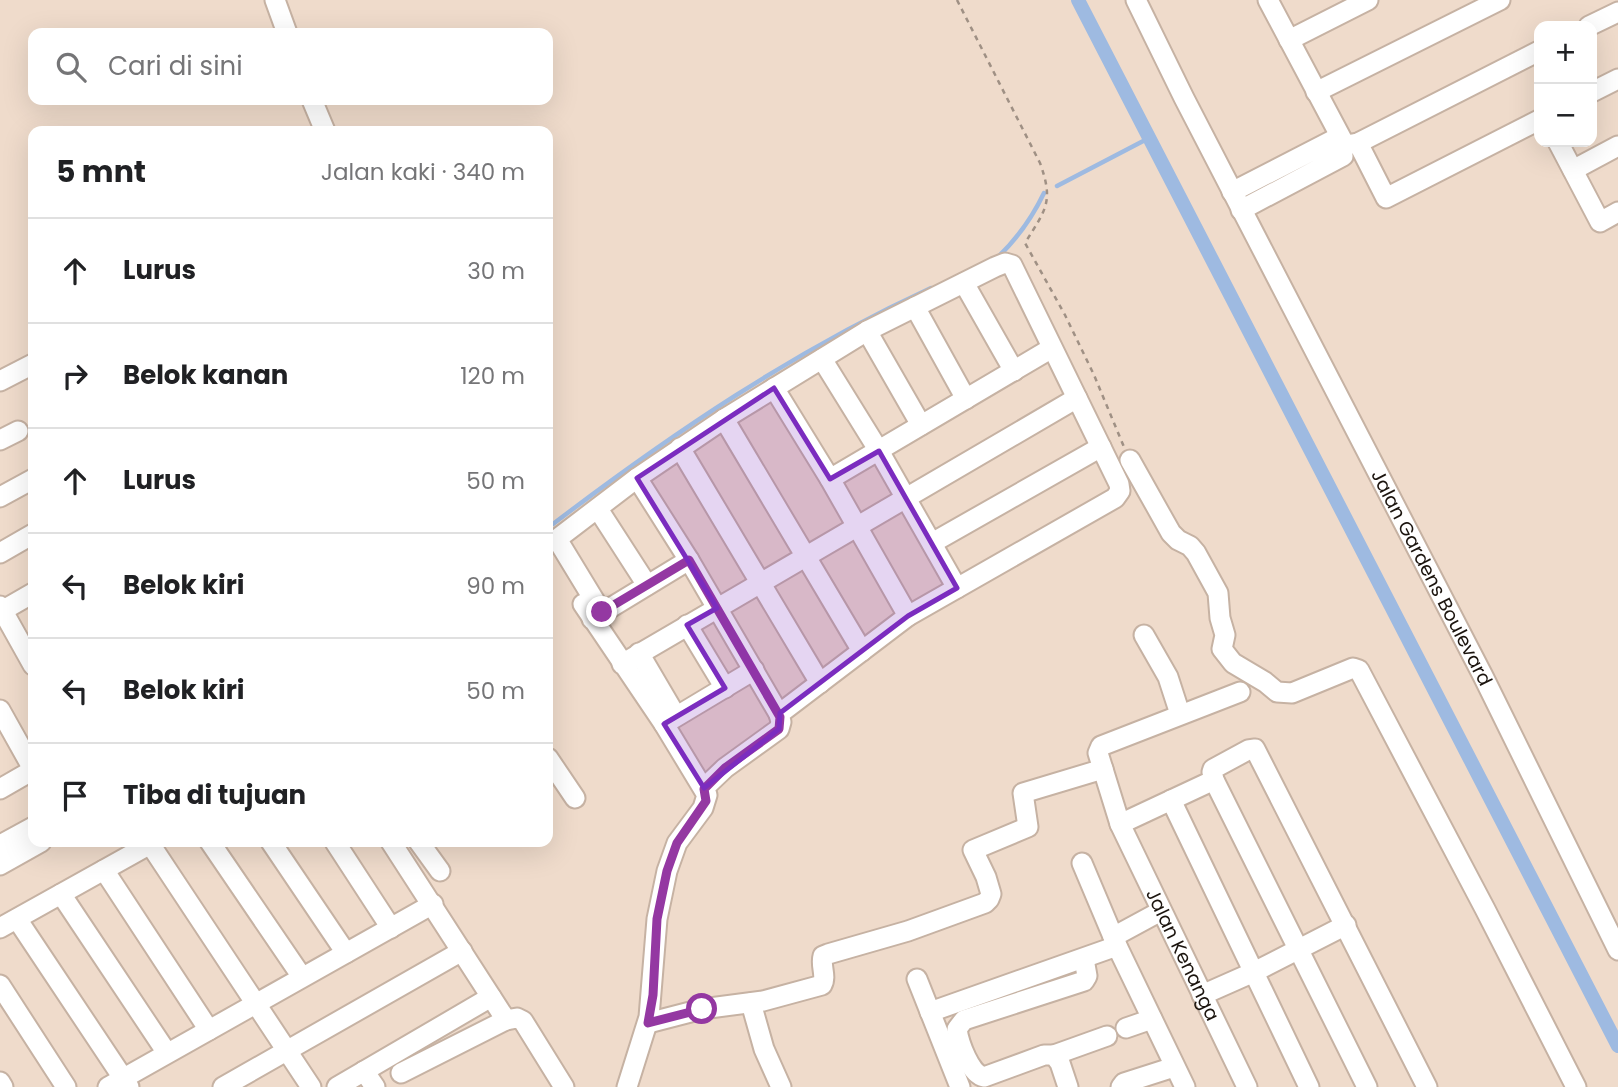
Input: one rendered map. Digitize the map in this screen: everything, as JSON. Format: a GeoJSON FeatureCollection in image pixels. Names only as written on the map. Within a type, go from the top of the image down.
{"type":"FeatureCollection","features":[{"type":"Feature","properties":{"kind":"street"},"geometry":{"type":"LineString","coordinates":[[275,0],[285,28]]}},
{"type":"Feature","properties":{"kind":"street","name":"Jalan Gardens Boulevard"},"geometry":{"type":"LineString","coordinates":[[1136,0],[1483,676],[1618,950]]}},
{"type":"Feature","properties":{"kind":"street"},"geometry":{"type":"LineString","coordinates":[[1268,0],[1315,92],[1386,198],[1534,123]]}},
{"type":"Feature","properties":{"kind":"street"},"geometry":{"type":"LineString","coordinates":[[1289,40],[1368,0]]}},
{"type":"Feature","properties":{"kind":"street"},"geometry":{"type":"LineString","coordinates":[[1315,92],[1472,6],[1500,0]]}},
{"type":"Feature","properties":{"kind":"street"},"geometry":{"type":"LineString","coordinates":[[1597,22],[1618,12]]}},
{"type":"Feature","properties":{"kind":"street"},"geometry":{"type":"LineString","coordinates":[[1237,201],[1343,156],[1348,145],[1534,53]]}},
{"type":"Feature","properties":{"kind":"street"},"geometry":{"type":"LineString","coordinates":[[1597,90],[1618,79]]}},
{"type":"Feature","properties":{"kind":"street"},"geometry":{"type":"LineString","coordinates":[[314,105],[323,126]]}},
{"type":"Feature","properties":{"kind":"street"},"geometry":{"type":"LineString","coordinates":[[1573,170],[1618,146]]}},
{"type":"Feature","properties":{"kind":"street"},"geometry":{"type":"LineString","coordinates":[[1561,147],[1600,222],[1618,212]]}},
{"type":"Feature","properties":{"kind":"street"},"geometry":{"type":"LineString","coordinates":[[670,720],[622,664],[557,539],[637,478],[723,419],[867,331],[995,267],[1004,263],[1010,264],[1119,484],[1120,491],[1115,498],[908,616],[779,714]]}},
{"type":"Feature","properties":{"kind":"street"},"geometry":{"type":"LineString","coordinates":[[964,283],[1014,371]]}},
{"type":"Feature","properties":{"kind":"street"},"geometry":{"type":"LineString","coordinates":[[915,307],[966,399]]}},
{"type":"Feature","properties":{"kind":"street"},"geometry":{"type":"LineString","coordinates":[[867,331],[921,425]]}},
{"type":"Feature","properties":{"kind":"street"},"geometry":{"type":"LineString","coordinates":[[830,479],[1052,348]]}},
{"type":"Feature","properties":{"kind":"street"},"geometry":{"type":"LineString","coordinates":[[822,359],[879,451],[957,588]]}},
{"type":"Feature","properties":{"kind":"street"},"geometry":{"type":"LineString","coordinates":[[0,382],[28,367]]}},
{"type":"Feature","properties":{"kind":"street"},"geometry":{"type":"LineString","coordinates":[[774,388],[830,479],[908,616]]}},
{"type":"Feature","properties":{"kind":"street"},"geometry":{"type":"LineString","coordinates":[[622,664],[1077,398]]}},
{"type":"Feature","properties":{"kind":"street"},"geometry":{"type":"LineString","coordinates":[[723,419],[862,652]]}},
{"type":"Feature","properties":{"kind":"street"},"geometry":{"type":"LineString","coordinates":[[0,440],[18,431]]}},
{"type":"Feature","properties":{"kind":"street"},"geometry":{"type":"LineString","coordinates":[[932,544],[1101,447]]}},
{"type":"Feature","properties":{"kind":"street"},"geometry":{"type":"LineString","coordinates":[[680,449],[820,683]]}},
{"type":"Feature","properties":{"kind":"street"},"geometry":{"type":"LineString","coordinates":[[1130,460],[1171,533],[1196,553],[1218,593],[1220,618],[1225,635],[1222,649],[1226,657],[1283,694],[1292,693],[1353,668],[1359,670],[1576,1087]]}},
{"type":"Feature","properties":{"kind":"street"},"geometry":{"type":"LineString","coordinates":[[637,478],[754,670],[781,722],[779,729],[725,768],[704,789]]}},
{"type":"Feature","properties":{"kind":"street"},"geometry":{"type":"LineString","coordinates":[[0,497],[28,482]]}},
{"type":"Feature","properties":{"kind":"street"},"geometry":{"type":"LineString","coordinates":[[598,509],[647,585]]}},
{"type":"Feature","properties":{"kind":"street"},"geometry":{"type":"LineString","coordinates":[[0,552],[28,537]]}},
{"type":"Feature","properties":{"kind":"street"},"geometry":{"type":"LineString","coordinates":[[553,549],[597,616]]}},
{"type":"Feature","properties":{"kind":"street"},"geometry":{"type":"LineString","coordinates":[[597,616],[689,560]]}},
{"type":"Feature","properties":{"kind":"street"},"geometry":{"type":"LineString","coordinates":[[28,596],[1,609],[28,656]]}},
{"type":"Feature","properties":{"kind":"street"},"geometry":{"type":"LineString","coordinates":[[687,625],[725,688]]}},
{"type":"Feature","properties":{"kind":"street"},"geometry":{"type":"LineString","coordinates":[[1144,635],[1168,677],[1180,714]]}},
{"type":"Feature","properties":{"kind":"street"},"geometry":{"type":"LineString","coordinates":[[627,1087],[648,1023],[653,995],[657,919],[667,871],[677,843],[706,801],[704,789],[639,653]]}},
{"type":"Feature","properties":{"kind":"street"},"geometry":{"type":"LineString","coordinates":[[670,720],[754,670]]}},
{"type":"Feature","properties":{"kind":"street"},"geometry":{"type":"LineString","coordinates":[[648,1023],[702,1009],[799,993],[822,985],[825,979],[822,962],[824,956],[899,934],[985,903],[989,900],[989,886],[973,850],[1028,827],[1023,793],[1103,769],[1098,753],[1101,746],[1240,691]]}},
{"type":"Feature","properties":{"kind":"street"},"geometry":{"type":"LineString","coordinates":[[0,710],[28,761]]}},
{"type":"Feature","properties":{"kind":"street"},"geometry":{"type":"LineString","coordinates":[[1367,1087],[1214,780],[1213,769],[1248,750],[1255,749],[1346,925],[1423,1086]]}},
{"type":"Feature","properties":{"kind":"street","name":"Jalan Kenanga"},"geometry":{"type":"LineString","coordinates":[[1103,769],[1120,824],[1247,1087]]}},
{"type":"Feature","properties":{"kind":"street"},"geometry":{"type":"LineString","coordinates":[[0,789],[28,773]]}},
{"type":"Feature","properties":{"kind":"street"},"geometry":{"type":"LineString","coordinates":[[1120,824],[1214,780]]}},
{"type":"Feature","properties":{"kind":"street"},"geometry":{"type":"LineString","coordinates":[[555,783],[575,798]]}},
{"type":"Feature","properties":{"kind":"street"},"geometry":{"type":"LineString","coordinates":[[1171,800],[1309,1087]]}},
{"type":"Feature","properties":{"kind":"street"},"geometry":{"type":"LineString","coordinates":[[0,845],[28,830]]}},
{"type":"Feature","properties":{"kind":"street"},"geometry":{"type":"LineString","coordinates":[[0,865],[32,847]]}},
{"type":"Feature","properties":{"kind":"street"},"geometry":{"type":"LineString","coordinates":[[141,847],[9,924],[120,1084],[167,1053],[432,904]]}},
{"type":"Feature","properties":{"kind":"street"},"geometry":{"type":"LineString","coordinates":[[145,847],[256,1003],[311,1087]]}},
{"type":"Feature","properties":{"kind":"street"},"geometry":{"type":"LineString","coordinates":[[213,847],[302,977]]}},
{"type":"Feature","properties":{"kind":"street"},"geometry":{"type":"LineString","coordinates":[[274,847],[346,953]]}},
{"type":"Feature","properties":{"kind":"street"},"geometry":{"type":"LineString","coordinates":[[338,847],[391,928]]}},
{"type":"Feature","properties":{"kind":"street"},"geometry":{"type":"LineString","coordinates":[[394,847],[506,1020]]}},
{"type":"Feature","properties":{"kind":"street"},"geometry":{"type":"LineString","coordinates":[[422,847],[440,872]]}},
{"type":"Feature","properties":{"kind":"street"},"geometry":{"type":"LineString","coordinates":[[1082,863],[1115,941],[1185,1087]]}},
{"type":"Feature","properties":{"kind":"street"},"geometry":{"type":"LineString","coordinates":[[104,870],[209,1030]]}},
{"type":"Feature","properties":{"kind":"street"},"geometry":{"type":"LineString","coordinates":[[61,894],[167,1053]]}},
{"type":"Feature","properties":{"kind":"street"},"geometry":{"type":"LineString","coordinates":[[930,1012],[1084,959],[1161,911]]}},
{"type":"Feature","properties":{"kind":"street"},"geometry":{"type":"LineString","coordinates":[[1202,995],[1346,925]]}},
{"type":"Feature","properties":{"kind":"street"},"geometry":{"type":"LineString","coordinates":[[223,1087],[462,951]]}},
{"type":"Feature","properties":{"kind":"street"},"geometry":{"type":"LineString","coordinates":[[1084,959],[1087,976],[1084,981],[964,1020],[957,1027],[959,1038],[973,1069],[982,1077],[1107,1036]]}},
{"type":"Feature","properties":{"kind":"street"},"geometry":{"type":"LineString","coordinates":[[917,979],[960,1087]]}},
{"type":"Feature","properties":{"kind":"street"},"geometry":{"type":"LineString","coordinates":[[0,985],[66,1087]]}},
{"type":"Feature","properties":{"kind":"street"},"geometry":{"type":"LineString","coordinates":[[400,1072],[491,997]]}},
{"type":"Feature","properties":{"kind":"street"},"geometry":{"type":"LineString","coordinates":[[751,1003],[764,1049],[781,1087]]}},
{"type":"Feature","properties":{"kind":"street"},"geometry":{"type":"LineString","coordinates":[[337,1087],[400,1072],[506,1020],[517,1018],[523,1021],[564,1087]]}},
{"type":"Feature","properties":{"kind":"street"},"geometry":{"type":"LineString","coordinates":[[1126,1028],[1152,1019]]}},
{"type":"Feature","properties":{"kind":"street"},"geometry":{"type":"LineString","coordinates":[[1054,1055],[1060,1063],[1068,1087]]}},
{"type":"Feature","properties":{"kind":"street"},"geometry":{"type":"LineString","coordinates":[[1121,1087],[1124,1083],[1174,1067]]}},
{"type":"Feature","properties":{"kind":"street"},"geometry":{"type":"LineString","coordinates":[[0,1082],[3,1087]]}},
{"type":"Feature","properties":{"kind":"path"},"geometry":{"type":"LineString","coordinates":[[957,0],[1040,163],[1048,186],[1048,202],[1025,243],[1083,351],[1130,460]]}},
{"type":"Feature","properties":{"kind":"highlighted area"},"geometry":{"type":"Polygon","coordinates":[[[774,388],[830,479],[879,451],[957,588],[908,616],[780,713],[779,729],[704,788],[664,724],[725,688],[687,625],[717,608],[637,478],[774,388]]]}},
{"type":"Feature","properties":{"kind":"waterway"},"geometry":{"type":"LineString","coordinates":[[1078,0],[1618,1046]]}},
{"type":"Feature","properties":{"kind":"waterway"},"geometry":{"type":"LineString","coordinates":[[1057,186],[1149,138]]}},
{"type":"Feature","properties":{"kind":"waterway"},"geometry":{"type":"LineString","coordinates":[[997,258],[1023,228],[1044,193]]}},
{"type":"Feature","properties":{"kind":"waterway"},"geometry":{"type":"LineString","coordinates":[[553,524],[689,426],[783,366],[880,312],[931,288]]}},
{"type":"Feature","properties":{"kind":"route"},"geometry":{"type":"LineString","coordinates":[[602,612],[689,560],[780,717],[779,729],[725,768],[704,789],[706,801],[703,808],[677,843],[667,871],[657,919],[653,995],[648,1023],[702,1009]]}}]}
